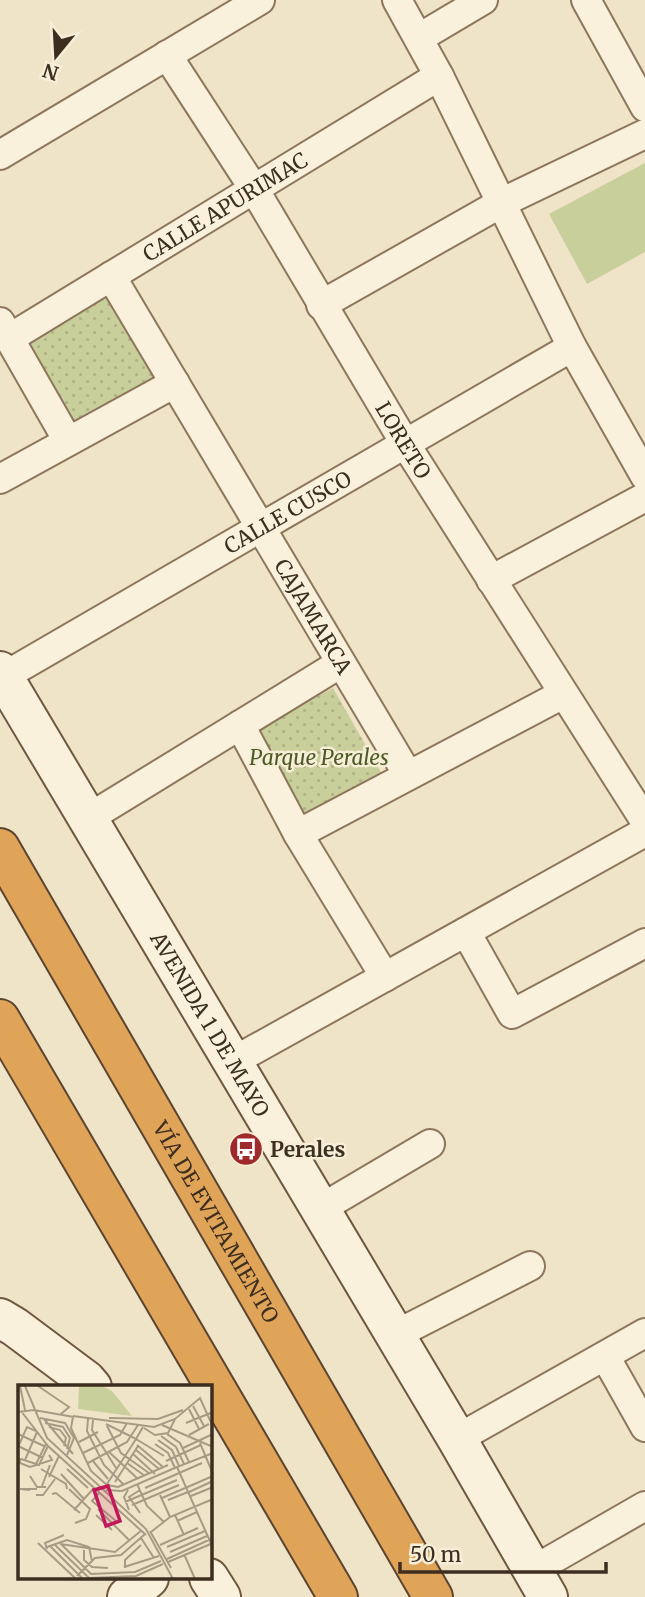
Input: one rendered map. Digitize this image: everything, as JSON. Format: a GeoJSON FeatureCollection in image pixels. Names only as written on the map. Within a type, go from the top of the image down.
{"type":"FeatureCollection","features":[{"type":"Feature","properties":{"kind":"highway","name":"VÍA DE EVITAMIENTO"},"geometry":{"type":"LineString","coordinates":[[0,848],[433,1597]]}},
{"type":"Feature","properties":{"kind":"highway"},"geometry":{"type":"LineString","coordinates":[[0,1020],[338,1597]]}},
{"type":"Feature","properties":{"kind":"street"},"geometry":{"type":"LineString","coordinates":[[0,155],[260,0]]}},
{"type":"Feature","properties":{"kind":"street"},"geometry":{"type":"LineString","coordinates":[[397,0],[503,202],[572,347],[645,476]]}},
{"type":"Feature","properties":{"kind":"street"},"geometry":{"type":"LineString","coordinates":[[419,38],[483,0]]}},
{"type":"Feature","properties":{"kind":"street"},"geometry":{"type":"LineString","coordinates":[[586,0],[645,107]]}},
{"type":"Feature","properties":{"kind":"street","name":"LORETO"},"geometry":{"type":"LineString","coordinates":[[167,55],[254,189],[406,445],[645,821]]}},
{"type":"Feature","properties":{"kind":"street","name":"CALLE APURIMAC"},"geometry":{"type":"LineString","coordinates":[[5,330],[111,276],[439,76]]}},
{"type":"Feature","properties":{"kind":"street"},"geometry":{"type":"LineString","coordinates":[[321,305],[503,202],[645,134]]}},
{"type":"Feature","properties":{"kind":"street","name":"CAJAMARCA"},"geometry":{"type":"LineString","coordinates":[[111,276],[408,775]]}},
{"type":"Feature","properties":{"kind":"street"},"geometry":{"type":"LineString","coordinates":[[5,330],[68,441]]}},
{"type":"Feature","properties":{"kind":"street","name":"CALLE CUSCO"},"geometry":{"type":"LineString","coordinates":[[1,674],[406,445],[572,347]]}},
{"type":"Feature","properties":{"kind":"street"},"geometry":{"type":"LineString","coordinates":[[0,479],[174,383]]}},
{"type":"Feature","properties":{"kind":"street"},"geometry":{"type":"LineString","coordinates":[[491,580],[645,497]]}},
{"type":"Feature","properties":{"kind":"street"},"geometry":{"type":"LineString","coordinates":[[88,819],[341,663]]}},
{"type":"Feature","properties":{"kind":"street","name":"AVENIDA 1 DE MAYO"},"geometry":{"type":"LineString","coordinates":[[1,674],[457,1439],[540,1584]]}},
{"type":"Feature","properties":{"kind":"street"},"geometry":{"type":"LineString","coordinates":[[298,834],[563,694]]}},
{"type":"Feature","properties":{"kind":"street"},"geometry":{"type":"LineString","coordinates":[[240,725],[298,834],[385,976]]}},
{"type":"Feature","properties":{"kind":"street"},"geometry":{"type":"LineString","coordinates":[[232,1062],[645,832]]}},
{"type":"Feature","properties":{"kind":"street"},"geometry":{"type":"LineString","coordinates":[[466,932],[512,1014],[645,943]]}},
{"type":"Feature","properties":{"kind":"street"},"geometry":{"type":"LineString","coordinates":[[320,1209],[430,1144]]}},
{"type":"Feature","properties":{"kind":"street"},"geometry":{"type":"LineString","coordinates":[[395,1335],[530,1266]]}},
{"type":"Feature","properties":{"kind":"street"},"geometry":{"type":"LineString","coordinates":[[0,1318],[90,1385]]}},
{"type":"Feature","properties":{"kind":"street"},"geometry":{"type":"LineString","coordinates":[[457,1439],[645,1333]]}},
{"type":"Feature","properties":{"kind":"street"},"geometry":{"type":"LineString","coordinates":[[605,1356],[645,1427]]}},
{"type":"Feature","properties":{"kind":"street"},"geometry":{"type":"LineString","coordinates":[[540,1584],[645,1506]]}},
{"type":"Feature","properties":{"kind":"street"},"geometry":{"type":"LineString","coordinates":[[127,1597],[147,1580]]}},
{"type":"Feature","properties":{"kind":"street"},"geometry":{"type":"LineString","coordinates":[[210,1580],[221,1597]]}},
{"type":"Feature","properties":{"kind":"green space"},"geometry":{"type":"Polygon","coordinates":[[[645,163],[645,252],[587,284],[549,214],[645,163]]]}},
{"type":"Feature","properties":{"kind":"green space"},"geometry":{"type":"Polygon","coordinates":[[[102,288],[158,386],[76,430],[22,338],[102,288]]]}},
{"type":"Feature","properties":{"kind":"green space","name":"Parque Perales"},"geometry":{"type":"Polygon","coordinates":[[[333,688],[382,774],[302,822],[251,731],[333,688]]]}},
{"type":"Feature","properties":{"kind":"place","name":"Perales"},"geometry":{"type":"Point","coordinates":[246,1149]}}]}
